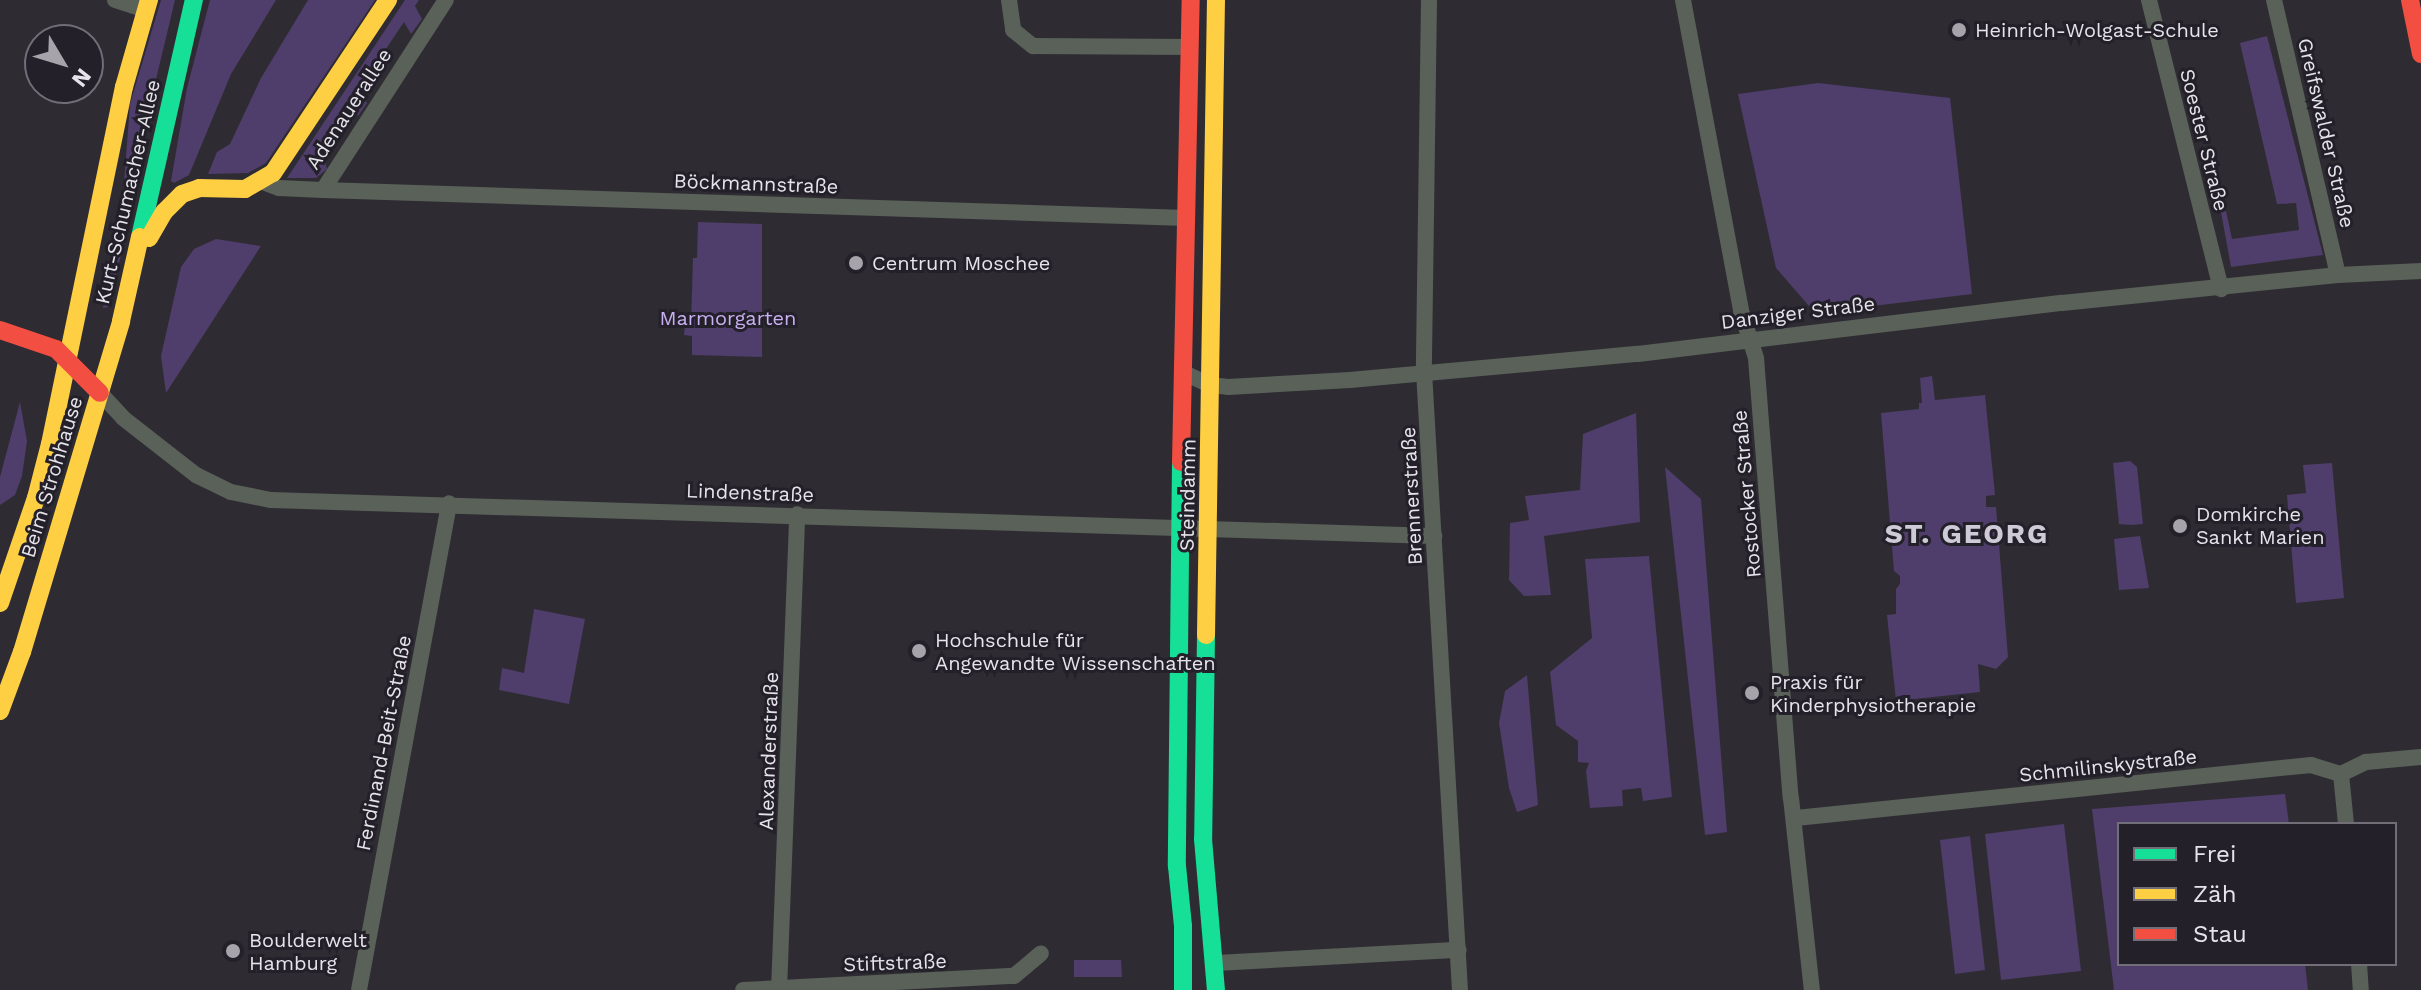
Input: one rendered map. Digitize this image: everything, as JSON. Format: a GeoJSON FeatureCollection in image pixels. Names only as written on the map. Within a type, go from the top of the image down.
{"type":"FeatureCollection","features":[{"type":"Feature","properties":{"kind":"main road","name":"Kurt-Schumacher-Allee"},"geometry":{"type":"LineString","coordinates":[[100,393],[137,262],[194,0]]}},
{"type":"Feature","properties":{"kind":"main road","name":"Adenauerallee"},"geometry":{"type":"LineString","coordinates":[[137,262],[164,212],[182,194],[199,188],[245,189],[263,182],[296,143],[388,0]]}},
{"type":"Feature","properties":{"kind":"main road","name":"Steindamm"},"geometry":{"type":"LineString","coordinates":[[1183,990],[1183,926],[1177,866],[1182,372],[1191,0]]}},
{"type":"Feature","properties":{"kind":"main road","name":"Steindamm"},"geometry":{"type":"LineString","coordinates":[[1216,0],[1203,870],[1216,963],[1216,990]]}},
{"type":"Feature","properties":{"kind":"main road"},"geometry":{"type":"LineString","coordinates":[[2410,0],[2421,54]]}},
{"type":"Feature","properties":{"kind":"main road","name":"Kurt-Schumacher-Allee"},"geometry":{"type":"LineString","coordinates":[[69,359],[124,87],[148,5]]}},
{"type":"Feature","properties":{"kind":"main road"},"geometry":{"type":"LineString","coordinates":[[0,330],[43,342],[69,359],[100,393]]}},
{"type":"Feature","properties":{"kind":"main road","name":"Beim Strohhause"},"geometry":{"type":"LineString","coordinates":[[0,603],[36,498],[69,359]]}},
{"type":"Feature","properties":{"kind":"main road","name":"Beim Strohhause"},"geometry":{"type":"LineString","coordinates":[[0,711],[26,637],[100,393]]}},
{"type":"Feature","properties":{"kind":"street"},"geometry":{"type":"LineString","coordinates":[[115,0],[148,5]]}},
{"type":"Feature","properties":{"kind":"street","name":"Adenauerallee"},"geometry":{"type":"LineString","coordinates":[[263,182],[279,188],[323,190],[446,0]]}},
{"type":"Feature","properties":{"kind":"street"},"geometry":{"type":"LineString","coordinates":[[1009,0],[1013,30],[1033,46],[1190,47]]}},
{"type":"Feature","properties":{"kind":"street","name":"Brennerstraße"},"geometry":{"type":"LineString","coordinates":[[1429,0],[1424,372],[1460,990]]}},
{"type":"Feature","properties":{"kind":"street","name":"Rostocker Straße"},"geometry":{"type":"LineString","coordinates":[[1683,0],[1741,311],[1756,358],[1791,798],[1796,818],[1812,990]]}},
{"type":"Feature","properties":{"kind":"street","name":"Soester Straße"},"geometry":{"type":"LineString","coordinates":[[2149,0],[2221,289]]}},
{"type":"Feature","properties":{"kind":"street","name":"Greifswalder Straße"},"geometry":{"type":"LineString","coordinates":[[2274,0],[2338,275]]}},
{"type":"Feature","properties":{"kind":"street","name":"Böckmannstraße"},"geometry":{"type":"LineString","coordinates":[[323,190],[1187,218]]}},
{"type":"Feature","properties":{"kind":"street","name":"Danziger Straße"},"geometry":{"type":"LineString","coordinates":[[1182,372],[1210,385],[1254,386],[1638,354],[2062,303],[2338,275],[2421,271]]}},
{"type":"Feature","properties":{"kind":"street","name":"Lindenstraße"},"geometry":{"type":"LineString","coordinates":[[100,393],[123,418],[176,461],[231,492],[271,500],[449,503],[1434,536]]}},
{"type":"Feature","properties":{"kind":"street","name":"Ferdinand-Beit-Straße"},"geometry":{"type":"LineString","coordinates":[[359,990],[449,503]]}},
{"type":"Feature","properties":{"kind":"street","name":"Alexanderstraße"},"geometry":{"type":"LineString","coordinates":[[779,989],[797,514]]}},
{"type":"Feature","properties":{"kind":"street"},"geometry":{"type":"LineString","coordinates":[[2346,822],[2341,774],[2366,762],[2421,757]]}},
{"type":"Feature","properties":{"kind":"street","name":"Schmilinskystraße"},"geometry":{"type":"LineString","coordinates":[[1796,818],[2311,765],[2341,774]]}},
{"type":"Feature","properties":{"kind":"street"},"geometry":{"type":"LineString","coordinates":[[1216,963],[1459,950]]}},
{"type":"Feature","properties":{"kind":"street","name":"Stiftstraße"},"geometry":{"type":"LineString","coordinates":[[743,990],[1014,976],[1041,953]]}},
{"type":"Feature","properties":{"kind":"street"},"geometry":{"type":"LineString","coordinates":[[2359,966],[2361,990]]}},
{"type":"Feature","properties":{"kind":"green space"},"geometry":{"type":"Polygon","coordinates":[[[161,0],[175,0],[153,92],[128,227],[108,307],[103,308],[123,196],[130,104],[161,0]]]}},
{"type":"Feature","properties":{"kind":"green space"},"geometry":{"type":"Polygon","coordinates":[[[210,0],[276,0],[231,74],[189,175],[174,183],[171,181],[187,88],[210,0]]]}},
{"type":"Feature","properties":{"kind":"green space"},"geometry":{"type":"Polygon","coordinates":[[[308,0],[375,0],[266,163],[248,173],[208,174],[217,152],[230,144],[261,78],[308,0]]]}},
{"type":"Feature","properties":{"kind":"green space"},"geometry":{"type":"Polygon","coordinates":[[[405,0],[419,0],[415,6],[422,19],[411,34],[404,22],[359,89],[367,103],[358,116],[351,104],[321,149],[327,169],[316,178],[287,178],[405,0]]]}},
{"type":"Feature","properties":{"kind":"green space"},"geometry":{"type":"Polygon","coordinates":[[[2267,36],[2323,255],[2231,267],[2221,212],[2226,211],[2232,239],[2299,230],[2296,203],[2277,204],[2240,43],[2267,36]]]}},
{"type":"Feature","properties":{"kind":"green space"},"geometry":{"type":"Polygon","coordinates":[[[1818,83],[1950,98],[1972,294],[1815,313],[1776,268],[1738,94],[1818,83]]]}},
{"type":"Feature","properties":{"kind":"green space","name":"Marmorgarten"},"geometry":{"type":"Polygon","coordinates":[[[698,222],[762,224],[762,357],[692,355],[692,336],[684,335],[685,323],[691,323],[693,258],[697,258],[698,222]]]}},
{"type":"Feature","properties":{"kind":"green space"},"geometry":{"type":"Polygon","coordinates":[[[216,239],[261,246],[166,393],[161,356],[181,267],[194,249],[216,239]]]}},
{"type":"Feature","properties":{"kind":"green space"},"geometry":{"type":"Polygon","coordinates":[[[1932,376],[1935,400],[1985,395],[1995,495],[1986,496],[1986,507],[1996,507],[2008,657],[1996,669],[1978,664],[1980,692],[1896,701],[1887,615],[1896,614],[1896,589],[1900,576],[1894,571],[1881,413],[1919,409],[1919,403],[1922,403],[1920,378],[1932,376]]]}},
{"type":"Feature","properties":{"kind":"green space"},"geometry":{"type":"Polygon","coordinates":[[[20,402],[27,441],[22,476],[15,495],[0,505],[0,477],[20,402]]]}},
{"type":"Feature","properties":{"kind":"green space"},"geometry":{"type":"Polygon","coordinates":[[[1636,413],[1640,522],[1544,536],[1551,595],[1524,596],[1509,580],[1510,523],[1529,520],[1525,496],[1580,490],[1583,434],[1636,413]]]}},
{"type":"Feature","properties":{"kind":"green space"},"geometry":{"type":"Polygon","coordinates":[[[2130,461],[2137,467],[2143,524],[2119,524],[2113,463],[2130,461]]]}},
{"type":"Feature","properties":{"kind":"green space"},"geometry":{"type":"Polygon","coordinates":[[[2332,463],[2344,598],[2296,603],[2287,495],[2306,493],[2303,465],[2332,463]]]}},
{"type":"Feature","properties":{"kind":"green space"},"geometry":{"type":"Polygon","coordinates":[[[1665,467],[1701,499],[1727,832],[1705,835],[1665,467]]]}},
{"type":"Feature","properties":{"kind":"green space"},"geometry":{"type":"Polygon","coordinates":[[[2140,536],[2149,588],[2119,590],[2114,539],[2140,536]]]}},
{"type":"Feature","properties":{"kind":"green space"},"geometry":{"type":"Polygon","coordinates":[[[1649,556],[1672,797],[1643,801],[1641,788],[1622,790],[1623,806],[1590,808],[1586,771],[1589,763],[1578,762],[1578,741],[1556,725],[1550,672],[1592,638],[1585,559],[1649,556]]]}},
{"type":"Feature","properties":{"kind":"green space"},"geometry":{"type":"Polygon","coordinates":[[[534,609],[585,619],[569,704],[499,690],[502,668],[524,673],[534,609]]]}},
{"type":"Feature","properties":{"kind":"green space"},"geometry":{"type":"Polygon","coordinates":[[[1527,675],[1538,805],[1517,812],[1509,788],[1499,723],[1505,691],[1527,675]]]}},
{"type":"Feature","properties":{"kind":"green space"},"geometry":{"type":"Polygon","coordinates":[[[2285,794],[2289,822],[2117,822],[2117,966],[2305,966],[2308,990],[2114,990],[2092,809],[2285,794]]]}},
{"type":"Feature","properties":{"kind":"green space"},"geometry":{"type":"Polygon","coordinates":[[[2064,824],[2081,971],[2001,980],[1985,834],[2064,824]]]}},
{"type":"Feature","properties":{"kind":"green space"},"geometry":{"type":"Polygon","coordinates":[[[1970,836],[1985,970],[1955,974],[1940,840],[1970,836]]]}},
{"type":"Feature","properties":{"kind":"green space"},"geometry":{"type":"Polygon","coordinates":[[[1074,960],[1121,960],[1122,977],[1074,977],[1074,960]]]}},
{"type":"Feature","properties":{"kind":"traffic: fast"},"geometry":{"type":"LineString","coordinates":[[140,237],[194,0]]}},
{"type":"Feature","properties":{"kind":"traffic: fast"},"geometry":{"type":"LineString","coordinates":[[1181,462],[1177,866],[1183,926],[1183,990]]}},
{"type":"Feature","properties":{"kind":"traffic: fast"},"geometry":{"type":"LineString","coordinates":[[1206,635],[1203,839],[1216,990]]}},
{"type":"Feature","properties":{"kind":"traffic: slow"},"geometry":{"type":"LineString","coordinates":[[0,603],[36,498],[50,444],[124,87],[149,0]]}},
{"type":"Feature","properties":{"kind":"traffic: slow"},"geometry":{"type":"LineString","coordinates":[[149,238],[164,212],[182,194],[199,188],[245,189],[273,173],[388,0]]}},
{"type":"Feature","properties":{"kind":"traffic: slow"},"geometry":{"type":"LineString","coordinates":[[1206,635],[1216,0]]}},
{"type":"Feature","properties":{"kind":"traffic: slow"},"geometry":{"type":"LineString","coordinates":[[0,711],[22,652],[121,321],[140,237]]}},
{"type":"Feature","properties":{"kind":"traffic: jam"},"geometry":{"type":"LineString","coordinates":[[1181,462],[1191,0]]}},
{"type":"Feature","properties":{"kind":"traffic: jam"},"geometry":{"type":"LineString","coordinates":[[2410,0],[2421,54]]}},
{"type":"Feature","properties":{"kind":"traffic: jam"},"geometry":{"type":"LineString","coordinates":[[0,330],[56,349],[100,393]]}},
{"type":"Feature","properties":{"kind":"place","name":"Heinrich-Wolgast-Schule"},"geometry":{"type":"Point","coordinates":[1959,30]}},
{"type":"Feature","properties":{"kind":"place","name":"Centrum Moschee"},"geometry":{"type":"Point","coordinates":[856,263]}},
{"type":"Feature","properties":{"kind":"place","name":"Domkirche Sankt Marien"},"geometry":{"type":"Point","coordinates":[2180,526]}},
{"type":"Feature","properties":{"kind":"place","name":"Hochschule für Angewandte Wissenschaften"},"geometry":{"type":"Point","coordinates":[919,651]}},
{"type":"Feature","properties":{"kind":"place","name":"Praxis für Kinderphysiotherapie"},"geometry":{"type":"Point","coordinates":[1752,693]}},
{"type":"Feature","properties":{"kind":"place","name":"Boulderwelt Hamburg"},"geometry":{"type":"Point","coordinates":[233,951]}},
{"type":"Feature","properties":{"kind":"district","name":"ST. GEORG"},"geometry":{"type":"Point","coordinates":[1967,534]}}]}
